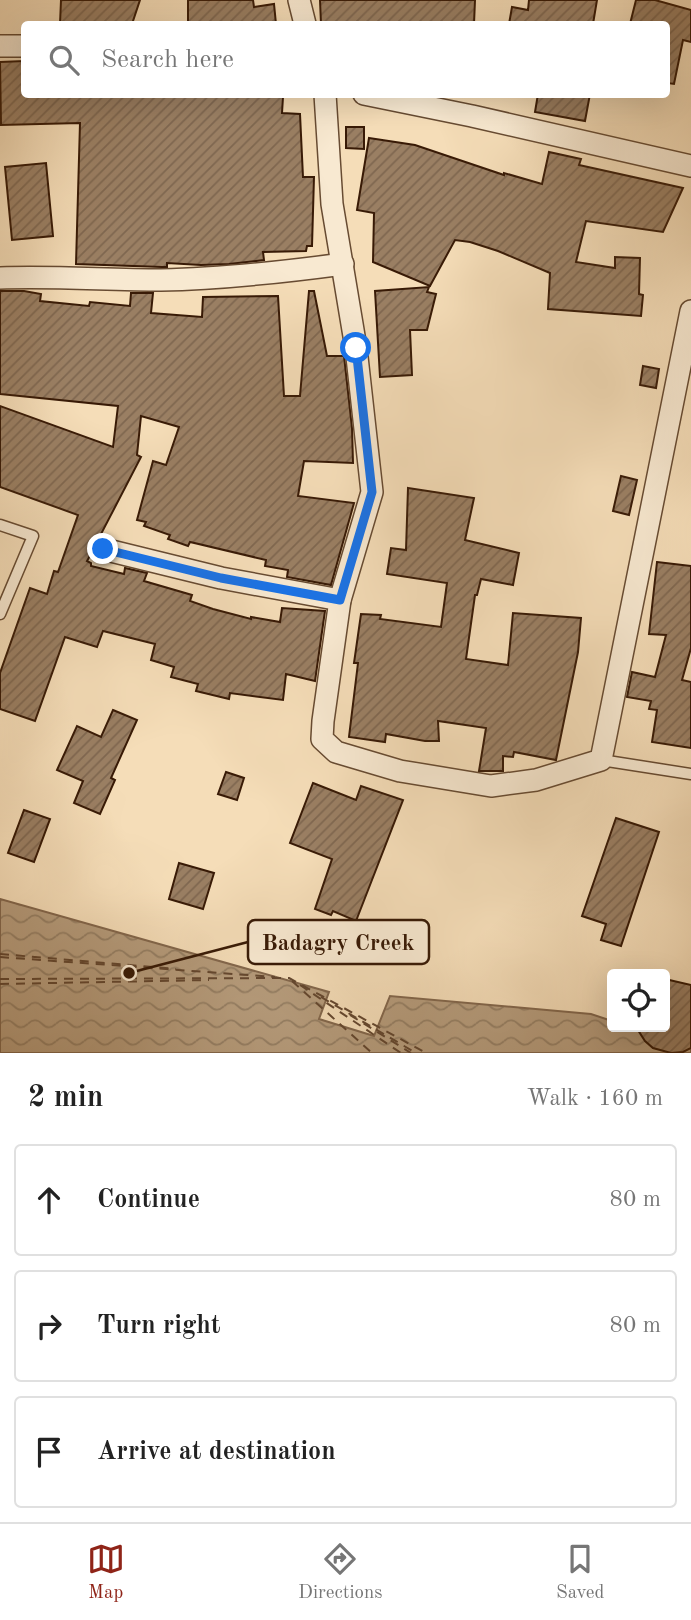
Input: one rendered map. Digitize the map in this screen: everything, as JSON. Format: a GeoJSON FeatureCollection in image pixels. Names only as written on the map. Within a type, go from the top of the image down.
{"type":"FeatureCollection","features":[{"type":"Feature","properties":{"kind":"street"},"geometry":{"type":"LineString","coordinates":[[299,0],[304,21]]}},
{"type":"Feature","properties":{"kind":"street"},"geometry":{"type":"LineString","coordinates":[[0,46],[21,46]]}},
{"type":"Feature","properties":{"kind":"street"},"geometry":{"type":"LineString","coordinates":[[325,98],[332,204],[365,415],[372,492],[340,600],[322,739],[336,752],[400,771],[491,786],[536,780],[601,760],[691,311]]}},
{"type":"Feature","properties":{"kind":"street"},"geometry":{"type":"LineString","coordinates":[[384,98],[691,166]]}},
{"type":"Feature","properties":{"kind":"street"},"geometry":{"type":"LineString","coordinates":[[0,278],[216,278],[343,264]]}},
{"type":"Feature","properties":{"kind":"street"},"geometry":{"type":"LineString","coordinates":[[103,549],[221,578],[340,600]]}},
{"type":"Feature","properties":{"kind":"lane"},"geometry":{"type":"LineString","coordinates":[[0,526],[33,536],[0,614]]}},
{"type":"Feature","properties":{"kind":"lane"},"geometry":{"type":"LineString","coordinates":[[601,760],[691,774]]}},
{"type":"Feature","properties":{"kind":"water"},"geometry":{"type":"Polygon","coordinates":[[[0,899],[329,992],[319,1019],[374,1036],[390,996],[591,1014],[607,1019],[607,1032],[644,1032],[691,1048],[691,1053],[0,1053],[0,899]]]}},
{"type":"Feature","properties":{"kind":"building"},"geometry":{"type":"Polygon","coordinates":[[[61,0],[140,0],[133,21],[60,21],[61,0]]]}},
{"type":"Feature","properties":{"kind":"building"},"geometry":{"type":"Polygon","coordinates":[[[188,0],[253,0],[254,7],[274,4],[276,21],[188,21],[188,0]]]}},
{"type":"Feature","properties":{"kind":"building"},"geometry":{"type":"Polygon","coordinates":[[[320,0],[475,0],[474,21],[321,21],[320,0]]]}},
{"type":"Feature","properties":{"kind":"building"},"geometry":{"type":"Polygon","coordinates":[[[529,0],[597,0],[594,21],[510,21],[512,7],[528,10],[529,0]]]}},
{"type":"Feature","properties":{"kind":"building"},"geometry":{"type":"Polygon","coordinates":[[[636,0],[655,0],[691,10],[691,42],[683,40],[674,84],[670,83],[670,21],[631,21],[636,0]]]}},
{"type":"Feature","properties":{"kind":"building"},"geometry":{"type":"Polygon","coordinates":[[[21,61],[21,98],[283,98],[282,113],[300,114],[303,177],[314,177],[312,246],[307,246],[306,251],[263,252],[264,260],[229,264],[167,263],[167,267],[162,267],[76,264],[80,123],[1,125],[0,62],[21,61]]]}},
{"type":"Feature","properties":{"kind":"building"},"geometry":{"type":"Polygon","coordinates":[[[537,98],[589,98],[585,121],[535,112],[537,98]]]}},
{"type":"Feature","properties":{"kind":"building"},"geometry":{"type":"Polygon","coordinates":[[[346,127],[364,127],[364,149],[346,148],[346,127]]]}},
{"type":"Feature","properties":{"kind":"building"},"geometry":{"type":"Polygon","coordinates":[[[369,138],[415,145],[504,175],[542,184],[549,152],[581,159],[579,165],[683,188],[663,232],[586,221],[576,262],[615,268],[615,257],[640,258],[639,294],[643,295],[641,316],[548,309],[550,273],[470,242],[455,240],[430,286],[373,262],[374,213],[357,210],[369,138]]]}},
{"type":"Feature","properties":{"kind":"building"},"geometry":{"type":"Polygon","coordinates":[[[46,163],[53,236],[12,240],[5,167],[46,163]]]}},
{"type":"Feature","properties":{"kind":"building"},"geometry":{"type":"Polygon","coordinates":[[[429,287],[427,292],[436,294],[427,330],[410,330],[412,375],[380,377],[375,291],[429,287]]]}},
{"type":"Feature","properties":{"kind":"building"},"geometry":{"type":"Polygon","coordinates":[[[0,291],[24,291],[41,294],[40,301],[89,306],[90,302],[130,306],[131,293],[153,293],[151,313],[202,317],[203,297],[278,296],[284,396],[300,396],[309,291],[314,291],[327,356],[344,356],[352,428],[353,463],[304,461],[298,496],[354,503],[331,585],[287,577],[288,570],[265,566],[266,560],[190,542],[188,546],[168,539],[170,535],[144,526],[146,522],[137,520],[153,461],[166,465],[179,427],[141,416],[137,455],[141,457],[100,536],[91,545],[91,554],[87,561],[91,566],[124,574],[125,568],[147,573],[144,581],[192,595],[190,601],[251,619],[280,622],[282,608],[325,611],[315,681],[286,674],[283,700],[230,693],[229,699],[196,691],[198,684],[171,677],[174,667],[151,660],[155,644],[103,631],[97,647],[65,637],[35,721],[0,709],[0,673],[30,588],[47,594],[54,571],[58,572],[78,515],[0,487],[0,406],[113,447],[118,406],[0,394],[0,291]]]}},
{"type":"Feature","properties":{"kind":"building"},"geometry":{"type":"Polygon","coordinates":[[[643,366],[659,369],[656,388],[640,385],[643,366]]]}},
{"type":"Feature","properties":{"kind":"building"},"geometry":{"type":"Polygon","coordinates":[[[621,476],[637,480],[629,515],[613,511],[621,476]]]}},
{"type":"Feature","properties":{"kind":"building"},"geometry":{"type":"Polygon","coordinates":[[[408,488],[474,498],[465,540],[519,553],[513,585],[481,579],[475,595],[466,659],[508,665],[513,613],[581,618],[578,652],[556,760],[514,752],[513,757],[503,756],[503,771],[479,771],[486,728],[438,721],[439,741],[386,734],[385,742],[349,737],[358,663],[354,663],[361,614],[381,615],[380,619],[441,627],[447,583],[387,574],[391,548],[406,550],[408,488]]]}},
{"type":"Feature","properties":{"kind":"building"},"geometry":{"type":"Polygon","coordinates":[[[657,562],[691,566],[691,648],[682,680],[691,682],[691,748],[652,742],[657,710],[649,709],[651,701],[627,697],[632,672],[655,677],[666,635],[649,634],[657,562]]]}},
{"type":"Feature","properties":{"kind":"building"},"geometry":{"type":"Polygon","coordinates":[[[113,710],[137,720],[111,778],[115,780],[100,814],[74,803],[83,781],[57,770],[77,726],[101,737],[113,710]]]}},
{"type":"Feature","properties":{"kind":"building"},"geometry":{"type":"Polygon","coordinates":[[[226,772],[244,778],[237,800],[218,794],[226,772]]]}},
{"type":"Feature","properties":{"kind":"building"},"geometry":{"type":"Polygon","coordinates":[[[313,783],[356,800],[361,786],[403,800],[356,921],[333,911],[331,915],[315,909],[332,859],[290,843],[313,783]]]}},
{"type":"Feature","properties":{"kind":"building"},"geometry":{"type":"Polygon","coordinates":[[[24,810],[50,819],[34,862],[8,853],[24,810]]]}},
{"type":"Feature","properties":{"kind":"building"},"geometry":{"type":"Polygon","coordinates":[[[616,818],[659,832],[621,946],[601,940],[606,924],[582,916],[616,818]]]}},
{"type":"Feature","properties":{"kind":"building"},"geometry":{"type":"Polygon","coordinates":[[[179,863],[214,873],[203,909],[169,899],[179,863]]]}},
{"type":"Feature","properties":{"kind":"building"},"geometry":{"type":"Polygon","coordinates":[[[670,980],[691,985],[691,1048],[671,1053],[653,1048],[639,1032],[670,1032],[670,980]]]}},
{"type":"Feature","properties":{"kind":"ferry route"},"geometry":{"type":"LineString","coordinates":[[0,954],[176,969]]}},
{"type":"Feature","properties":{"kind":"ferry route"},"geometry":{"type":"LineString","coordinates":[[0,957],[275,977]]}},
{"type":"Feature","properties":{"kind":"ferry route"},"geometry":{"type":"LineString","coordinates":[[0,979],[289,978],[426,1053]]}},
{"type":"Feature","properties":{"kind":"ferry route"},"geometry":{"type":"LineString","coordinates":[[0,984],[209,980]]}},
{"type":"Feature","properties":{"kind":"ferry route"},"geometry":{"type":"LineString","coordinates":[[292,981],[372,1053]]}},
{"type":"Feature","properties":{"kind":"ferry route"},"geometry":{"type":"LineString","coordinates":[[300,985],[401,1053]]}},
{"type":"Feature","properties":{"kind":"ferry route"},"geometry":{"type":"LineString","coordinates":[[321,997],[416,1053]]}},
{"type":"Feature","properties":{"kind":"ferry route"},"geometry":{"type":"LineString","coordinates":[[350,1015],[411,1053]]}},
{"type":"Feature","properties":{"kind":"place","name":"Badagry Creek"},"geometry":{"type":"Point","coordinates":[129,973]}},
{"type":"Feature","properties":{"kind":"route"},"geometry":{"type":"LineString","coordinates":[[103,549],[221,578],[340,600],[372,492],[356,348]]}}]}
